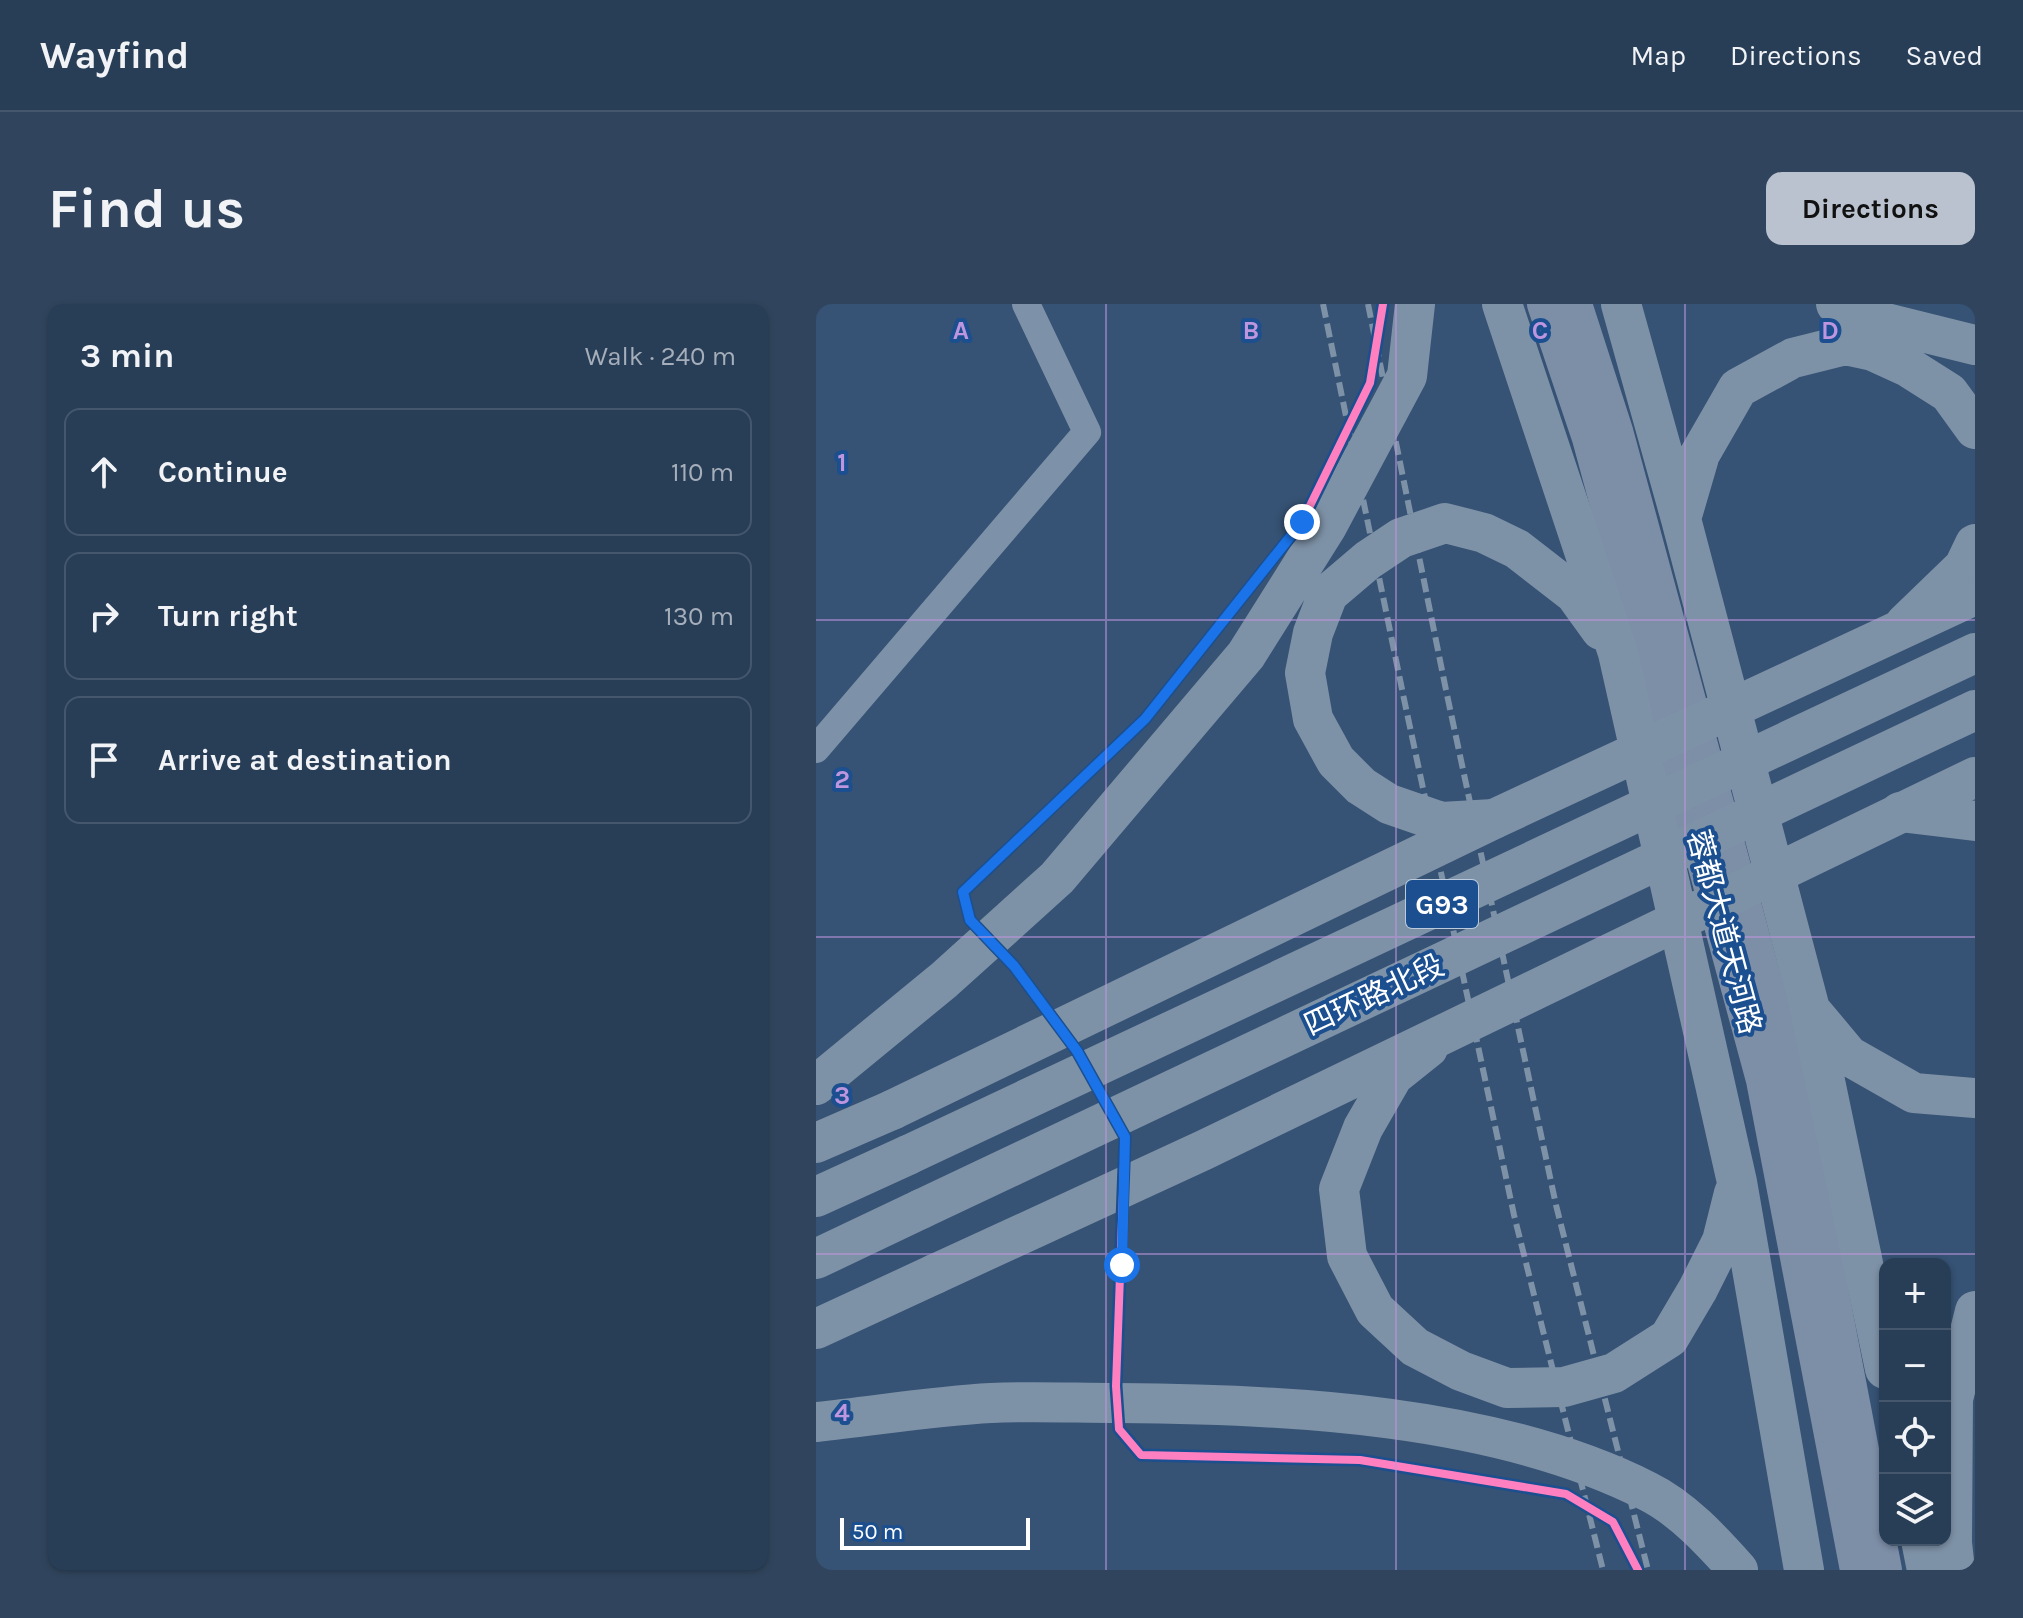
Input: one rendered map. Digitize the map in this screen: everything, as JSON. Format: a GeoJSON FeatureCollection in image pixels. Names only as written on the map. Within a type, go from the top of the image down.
{"type":"FeatureCollection","features":[{"type":"Feature","properties":{"kind":"highway"},"geometry":{"type":"LineString","coordinates":[[816,1085],[944,980],[1057,878],[1246,655],[1327,526],[1407,376],[1415,304]]}},
{"type":"Feature","properties":{"kind":"highway"},"geometry":{"type":"LineString","coordinates":[[1502,304],[1618,653],[1737,1182],[1804,1570]]}},
{"type":"Feature","properties":{"kind":"highway"},"geometry":{"type":"LineString","coordinates":[[1621,304],[1810,1009],[1879,1340]]}},
{"type":"Feature","properties":{"kind":"highway"},"geometry":{"type":"LineString","coordinates":[[1836,304],[1886,323],[1975,345]]}},
{"type":"Feature","properties":{"kind":"highway"},"geometry":{"type":"LineString","coordinates":[[1681,519],[1700,454],[1738,388],[1793,358],[1845,345],[1873,351],[1908,367],[1949,393],[1975,429]]}},
{"type":"Feature","properties":{"kind":"highway"},"geometry":{"type":"LineString","coordinates":[[1494,819],[1441,822],[1389,804],[1361,786],[1336,761],[1313,719],[1305,673],[1313,633],[1328,594],[1368,560],[1401,538],[1445,523],[1484,533],[1517,549],[1575,594],[1618,653]]}},
{"type":"Feature","properties":{"kind":"highway"},"geometry":{"type":"LineString","coordinates":[[1899,630],[1964,567],[1975,544]]}},
{"type":"Feature","properties":{"kind":"highway"},"geometry":{"type":"LineString","coordinates":[[816,1143],[892,1110],[1494,819],[1975,595]]}},
{"type":"Feature","properties":{"kind":"highway","name":"四环路北段"},"geometry":{"type":"LineString","coordinates":[[816,1197],[1975,653]]}},
{"type":"Feature","properties":{"kind":"highway","name":"四环路北段"},"geometry":{"type":"LineString","coordinates":[[816,1259],[1975,710]]}},
{"type":"Feature","properties":{"kind":"highway"},"geometry":{"type":"LineString","coordinates":[[816,1329],[1204,1150],[1975,777]]}},
{"type":"Feature","properties":{"kind":"highway"},"geometry":{"type":"LineString","coordinates":[[1900,812],[1975,821]]}},
{"type":"Feature","properties":{"kind":"highway"},"geometry":{"type":"LineString","coordinates":[[1810,1009],[1849,1056],[1914,1093],[1975,1098]]}},
{"type":"Feature","properties":{"kind":"highway"},"geometry":{"type":"LineString","coordinates":[[1454,1027],[1393,1076],[1363,1128],[1339,1189],[1347,1256],[1375,1310],[1415,1347],[1461,1371],[1507,1388],[1564,1387],[1614,1373],[1669,1338],[1722,1241],[1737,1182]]}},
{"type":"Feature","properties":{"kind":"highway"},"geometry":{"type":"LineString","coordinates":[[1955,1570],[1952,1543],[1953,1399],[1975,1311]]}},
{"type":"Feature","properties":{"kind":"highway"},"geometry":{"type":"LineString","coordinates":[[816,1422],[991,1403],[1227,1403],[1395,1420],[1486,1435],[1564,1456],[1649,1491],[1689,1521],[1738,1570]]}},
{"type":"Feature","properties":{"kind":"highway"},"geometry":{"type":"LineString","coordinates":[[1922,1546],[1927,1570]]}},
{"type":"Feature","properties":{"kind":"main road","name":"蓉都大道天河路"},"geometry":{"type":"LineString","coordinates":[[1545,304],[1590,438],[1764,1080],[1858,1570]]}},
{"type":"Feature","properties":{"kind":"main road","name":"蓉都大道天河路"},"geometry":{"type":"LineString","coordinates":[[1574,304],[1615,431],[1789,1074],[1884,1570]]}},
{"type":"Feature","properties":{"kind":"street"},"geometry":{"type":"LineString","coordinates":[[816,749],[1087,432],[1026,304]]}},
{"type":"Feature","properties":{"kind":"railway"},"geometry":{"type":"LineString","coordinates":[[1323,304],[1514,1215],[1603,1570]]}},
{"type":"Feature","properties":{"kind":"railway"},"geometry":{"type":"LineString","coordinates":[[1368,304],[1446,690],[1556,1205],[1648,1570]]}},
{"type":"Feature","properties":{"kind":"cycle path"},"geometry":{"type":"LineString","coordinates":[[1383,304],[1370,383],[1302,522],[1145,719],[963,892],[970,920],[1014,966],[1077,1051],[1125,1137],[1116,1386],[1119,1429],[1141,1455],[1360,1460],[1566,1494],[1613,1522],[1638,1570]]}},
{"type":"Feature","properties":{"kind":"route"},"geometry":{"type":"LineString","coordinates":[[1122,1265],[1125,1137],[1077,1051],[1014,966],[970,920],[963,892],[1145,719],[1302,522]]}}]}
